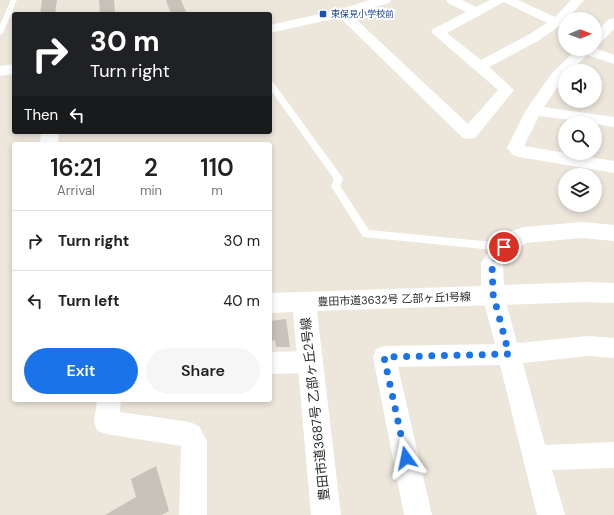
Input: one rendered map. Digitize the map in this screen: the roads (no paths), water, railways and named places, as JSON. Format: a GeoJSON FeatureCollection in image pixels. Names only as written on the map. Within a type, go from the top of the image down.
{"type":"FeatureCollection","features":[{"type":"Feature","properties":{"kind":"street"},"geometry":{"type":"LineString","coordinates":[[272,29],[341,13],[384,0]]}},
{"type":"Feature","properties":{"kind":"street"},"geometry":{"type":"LineString","coordinates":[[452,0],[476,12]]}},
{"type":"Feature","properties":{"kind":"street"},"geometry":{"type":"LineString","coordinates":[[341,13],[469,134],[506,90],[480,66],[438,32],[499,0]]}},
{"type":"Feature","properties":{"kind":"street"},"geometry":{"type":"LineString","coordinates":[[508,0],[556,22]]}},
{"type":"Feature","properties":{"kind":"street"},"geometry":{"type":"LineString","coordinates":[[480,66],[538,34],[556,22],[572,10],[578,0]]}},
{"type":"Feature","properties":{"kind":"street"},"geometry":{"type":"LineString","coordinates":[[602,33],[614,22]]}},
{"type":"Feature","properties":{"kind":"street"},"geometry":{"type":"LineString","coordinates":[[602,55],[614,60]]}},
{"type":"Feature","properties":{"kind":"street"},"geometry":{"type":"LineString","coordinates":[[578,56],[557,76],[534,110],[516,148],[519,151],[614,167]]}},
{"type":"Feature","properties":{"kind":"street"},"geometry":{"type":"LineString","coordinates":[[0,71],[12,69]]}},
{"type":"Feature","properties":{"kind":"street"},"geometry":{"type":"LineString","coordinates":[[534,110],[614,122]]}},
{"type":"Feature","properties":{"kind":"street"},"geometry":{"type":"LineString","coordinates":[[551,515],[493,294],[492,263],[504,247],[514,239],[524,235],[582,230],[614,233]]}},
{"type":"Feature","properties":{"kind":"street","name":"豊田市道3632号 乙部ヶ丘1号線"},"geometry":{"type":"LineString","coordinates":[[272,303],[493,294],[587,292],[614,293]]}},
{"type":"Feature","properties":{"kind":"street","name":"豊田市道3687号 乙部ヶ丘2号線"},"geometry":{"type":"LineString","coordinates":[[304,302],[326,515]]}},
{"type":"Feature","properties":{"kind":"street"},"geometry":{"type":"LineString","coordinates":[[418,515],[384,357],[509,354],[589,346],[614,348]]}},
{"type":"Feature","properties":{"kind":"street"},"geometry":{"type":"LineString","coordinates":[[272,363],[310,362]]}},
{"type":"Feature","properties":{"kind":"street"},"geometry":{"type":"LineString","coordinates":[[108,411],[190,435],[194,442],[193,515]]}},
{"type":"Feature","properties":{"kind":"street"},"geometry":{"type":"LineString","coordinates":[[536,458],[614,455]]}},
{"type":"Feature","properties":{"kind":"lane"},"geometry":{"type":"LineString","coordinates":[[0,33],[14,0]]}},
{"type":"Feature","properties":{"kind":"lane"},"geometry":{"type":"LineString","coordinates":[[272,87],[339,179],[335,186],[366,234],[504,247]]}},
{"type":"Feature","properties":{"kind":"place","name":"東保見小学校前"},"geometry":{"type":"Point","coordinates":[323,14]}}]}
